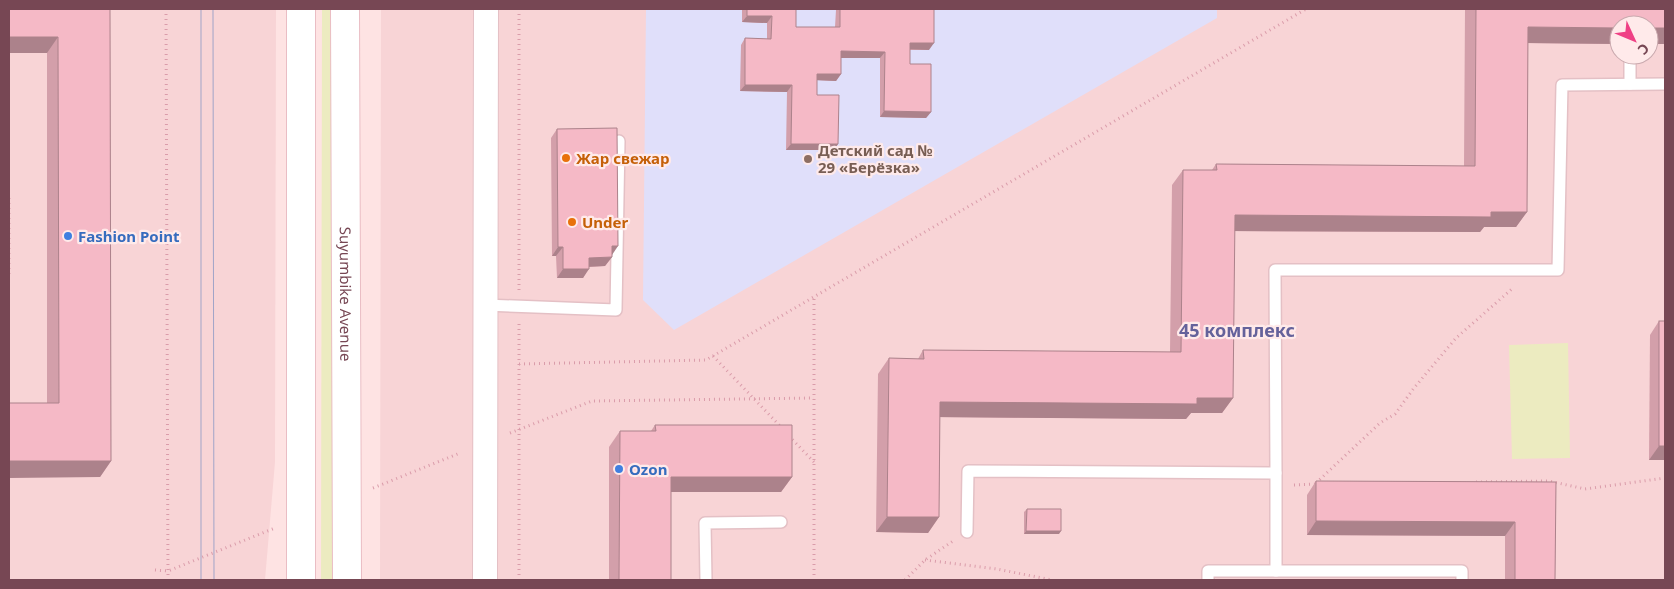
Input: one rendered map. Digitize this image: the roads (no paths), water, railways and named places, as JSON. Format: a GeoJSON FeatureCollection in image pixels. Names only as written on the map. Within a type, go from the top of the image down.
{"type":"FeatureCollection","features":[{"type":"Feature","properties":{"kind":"main road"},"geometry":{"type":"LineString","coordinates":[[301,580],[302,9]]}},
{"type":"Feature","properties":{"kind":"main road","name":"Suyumbike Avenue"},"geometry":{"type":"LineString","coordinates":[[346,9],[347,580]]}},
{"type":"Feature","properties":{"kind":"street"},"geometry":{"type":"LineString","coordinates":[[485,580],[486,9]]}},
{"type":"Feature","properties":{"kind":"lane"},"geometry":{"type":"LineString","coordinates":[[1630,65],[1630,84]]}},
{"type":"Feature","properties":{"kind":"lane"},"geometry":{"type":"LineString","coordinates":[[1276,571],[1275,270],[1558,270],[1562,85],[1665,84]]}},
{"type":"Feature","properties":{"kind":"lane"},"geometry":{"type":"LineString","coordinates":[[485,305],[616,310],[619,141]]}},
{"type":"Feature","properties":{"kind":"lane"},"geometry":{"type":"LineString","coordinates":[[967,532],[968,471],[1276,473]]}},
{"type":"Feature","properties":{"kind":"lane"},"geometry":{"type":"LineString","coordinates":[[706,580],[705,523],[781,522]]}},
{"type":"Feature","properties":{"kind":"lane"},"geometry":{"type":"LineString","coordinates":[[1208,580],[1208,571],[1462,571],[1462,580]]}},
{"type":"Feature","properties":{"kind":"tram line"},"geometry":{"type":"LineString","coordinates":[[201,9],[201,580]]}},
{"type":"Feature","properties":{"kind":"tram line"},"geometry":{"type":"LineString","coordinates":[[213,9],[214,580]]}},
{"type":"Feature","properties":{"kind":"place","name":"Жар свежар"},"geometry":{"type":"Point","coordinates":[566,158]}},
{"type":"Feature","properties":{"kind":"place","name":"Детский сад № 29 «Берёзка»"},"geometry":{"type":"Point","coordinates":[808,159]}},
{"type":"Feature","properties":{"kind":"place","name":"Under"},"geometry":{"type":"Point","coordinates":[572,222]}},
{"type":"Feature","properties":{"kind":"place","name":"Fashion Point"},"geometry":{"type":"Point","coordinates":[68,236]}},
{"type":"Feature","properties":{"kind":"place","name":"Ozon"},"geometry":{"type":"Point","coordinates":[619,469]}},
{"type":"Feature","properties":{"kind":"district","name":"45 комплекс"},"geometry":{"type":"Point","coordinates":[1237,330]}}]}
